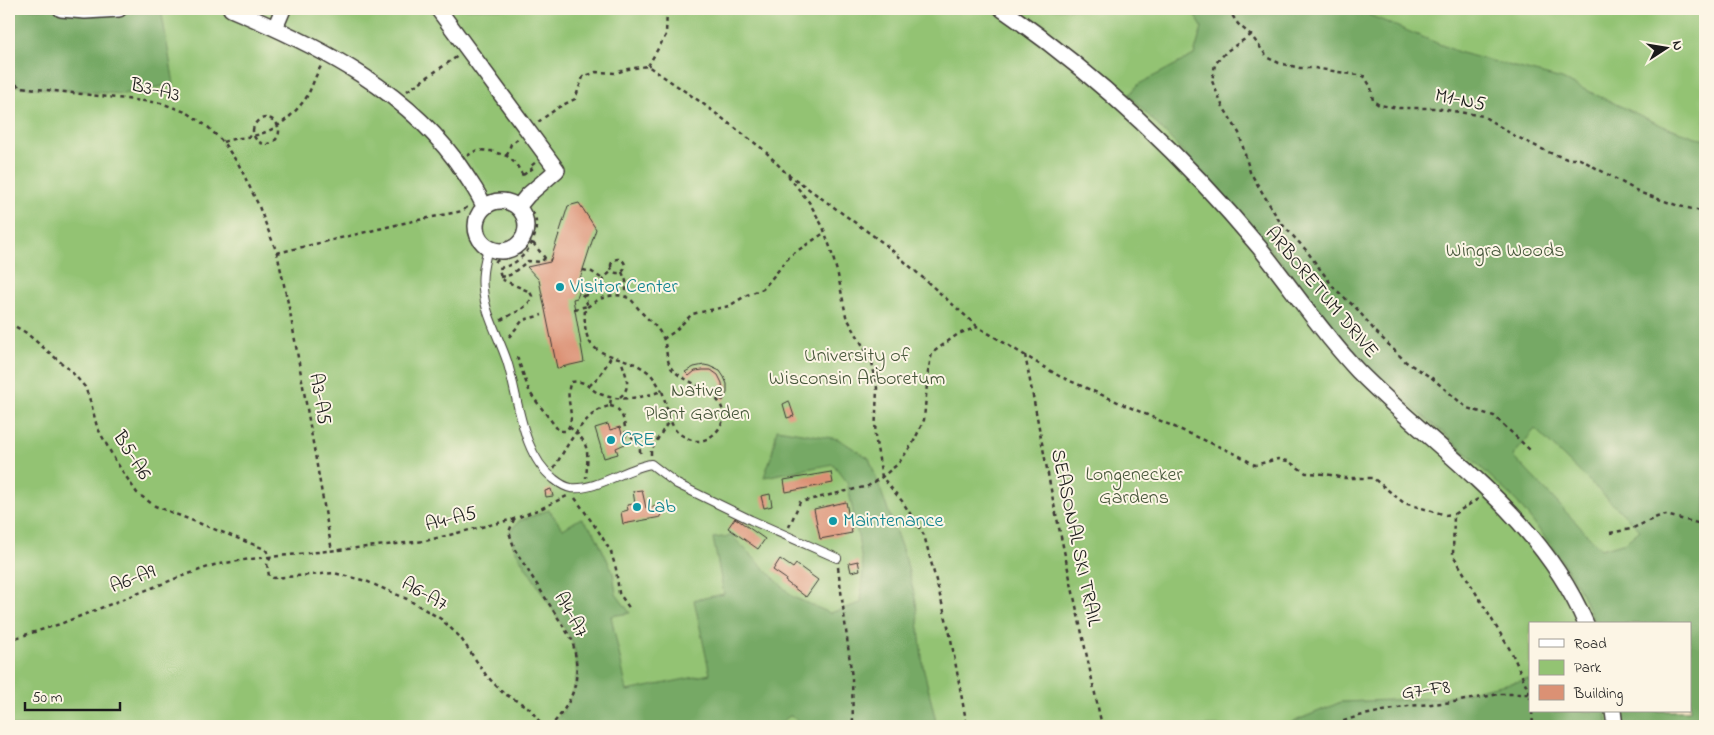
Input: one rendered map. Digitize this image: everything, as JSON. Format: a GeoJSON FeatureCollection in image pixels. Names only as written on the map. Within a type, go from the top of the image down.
{"type":"FeatureCollection","features":[{"type":"Feature","properties":{"kind":"street"},"geometry":{"type":"LineString","coordinates":[[61,9],[85,11],[119,9]]}},
{"type":"Feature","properties":{"kind":"street"},"geometry":{"type":"LineString","coordinates":[[231,9],[275,28],[365,77],[397,99],[421,120],[458,163],[482,203],[476,229],[488,247],[504,250],[519,244],[524,237],[526,229],[523,201]]}},
{"type":"Feature","properties":{"kind":"street"},"geometry":{"type":"LineString","coordinates":[[275,28],[282,9]]}},
{"type":"Feature","properties":{"kind":"street"},"geometry":{"type":"LineString","coordinates":[[438,9],[557,170],[523,201],[482,203]]}},
{"type":"Feature","properties":{"kind":"street","name":"ARBORETUM DRIVE"},"geometry":{"type":"LineString","coordinates":[[1002,9],[1040,36],[1095,81],[1127,109],[1190,171],[1259,248],[1311,316],[1360,372],[1517,519],[1551,561],[1577,604],[1585,622]]}},
{"type":"Feature","properties":{"kind":"street"},"geometry":{"type":"LineString","coordinates":[[1613,712],[1615,726]]}},
{"type":"Feature","properties":{"kind":"lane"},"geometry":{"type":"LineString","coordinates":[[488,247],[483,270],[486,306],[507,360],[529,445],[544,471],[560,484],[571,488],[609,480],[641,466],[651,464],[677,484],[838,558]]}},
{"type":"Feature","properties":{"kind":"path"},"geometry":{"type":"LineString","coordinates":[[648,66],[666,35],[667,9]]}},
{"type":"Feature","properties":{"kind":"path"},"geometry":{"type":"LineString","coordinates":[[1228,9],[1238,24],[1251,35],[1227,51],[1215,64],[1212,81],[1222,105],[1239,133],[1250,172],[1280,222],[1306,250],[1334,288],[1357,309],[1375,331],[1406,362],[1432,378],[1467,408],[1494,416],[1532,452]]}},
{"type":"Feature","properties":{"kind":"path","name":"M1-N5"},"geometry":{"type":"LineString","coordinates":[[1251,35],[1268,58],[1279,63],[1300,68],[1364,76],[1371,88],[1373,101],[1379,106],[1413,109],[1435,108],[1483,116],[1512,136],[1548,152],[1567,159],[1580,159],[1641,193],[1679,206],[1701,211],[1705,214]]}},
{"type":"Feature","properties":{"kind":"path"},"geometry":{"type":"LineString","coordinates":[[397,99],[424,78],[468,50]]}},
{"type":"Feature","properties":{"kind":"path"},"geometry":{"type":"LineString","coordinates":[[223,142],[232,138],[253,136],[278,127],[307,96],[314,76],[327,55]]}},
{"type":"Feature","properties":{"kind":"path"},"geometry":{"type":"LineString","coordinates":[[507,156],[511,144],[558,107],[575,99],[583,77],[596,72],[616,73],[648,66],[695,98],[764,150],[785,172],[809,202],[825,233],[838,275],[846,316],[872,362],[877,388],[875,436],[882,477],[902,501],[924,535],[950,634],[967,726]]}},
{"type":"Feature","properties":{"kind":"path","name":"B3-A3"},"geometry":{"type":"LineString","coordinates":[[9,80],[20,87],[161,103],[188,113],[208,127],[223,142],[239,165],[258,204],[277,253]]}},
{"type":"Feature","properties":{"kind":"path"},"geometry":{"type":"LineString","coordinates":[[263,118],[273,120],[278,127],[279,132],[276,139],[270,144],[260,143],[253,136],[252,128],[254,124],[263,118]]}},
{"type":"Feature","properties":{"kind":"path"},"geometry":{"type":"LineString","coordinates":[[458,163],[478,150],[491,151],[507,156],[524,175],[523,201],[534,213],[536,220],[536,233],[526,251],[512,264],[499,268],[501,279],[530,292],[532,296],[531,301],[526,306],[499,320]]}},
{"type":"Feature","properties":{"kind":"path"},"geometry":{"type":"LineString","coordinates":[[785,172],[886,245],[978,327],[1059,376],[1238,455],[1255,465],[1278,458],[1288,461],[1306,473],[1326,474],[1344,478],[1373,478],[1404,503],[1446,515],[1454,514],[1490,493]]}},
{"type":"Feature","properties":{"kind":"path"},"geometry":{"type":"LineString","coordinates":[[277,253],[462,211],[482,203]]}},
{"type":"Feature","properties":{"kind":"path"},"geometry":{"type":"LineString","coordinates":[[664,339],[692,314],[729,306],[763,289],[791,256],[825,233]]}},
{"type":"Feature","properties":{"kind":"path"},"geometry":{"type":"LineString","coordinates":[[532,243],[545,258],[551,260]]}},
{"type":"Feature","properties":{"kind":"path"},"geometry":{"type":"LineString","coordinates":[[494,264],[498,259],[510,258],[526,251]]}},
{"type":"Feature","properties":{"kind":"path","name":"A3-A5"},"geometry":{"type":"LineString","coordinates":[[277,253],[290,312],[332,551]]}},
{"type":"Feature","properties":{"kind":"path"},"geometry":{"type":"LineString","coordinates":[[500,277],[510,275],[528,261],[541,262],[545,258]]}},
{"type":"Feature","properties":{"kind":"path"},"geometry":{"type":"LineString","coordinates":[[584,296],[597,290],[612,270],[611,263],[614,259],[619,258],[626,264],[622,272],[617,273],[612,270]]}},
{"type":"Feature","properties":{"kind":"path"},"geometry":{"type":"LineString","coordinates":[[583,270],[592,272],[604,280]]}},
{"type":"Feature","properties":{"kind":"path"},"geometry":{"type":"LineString","coordinates":[[622,272],[626,282],[626,298]]}},
{"type":"Feature","properties":{"kind":"path"},"geometry":{"type":"LineString","coordinates":[[579,292],[584,296],[588,306]]}},
{"type":"Feature","properties":{"kind":"path"},"geometry":{"type":"LineString","coordinates":[[620,295],[626,298],[631,300],[653,323],[664,339],[667,357],[672,369],[703,388],[719,403],[724,419],[720,429],[710,437],[699,441],[692,440],[678,432],[670,420],[662,391],[650,374],[632,363],[594,348],[586,336],[584,321],[585,309],[588,306],[606,297],[620,295]]}},
{"type":"Feature","properties":{"kind":"path"},"geometry":{"type":"LineString","coordinates":[[574,309],[588,306]]}},
{"type":"Feature","properties":{"kind":"path"},"geometry":{"type":"LineString","coordinates":[[512,344],[508,336],[523,320],[542,315]]}},
{"type":"Feature","properties":{"kind":"path","name":"B5-A6"},"geometry":{"type":"LineString","coordinates":[[9,323],[25,332],[71,371],[85,387],[97,427],[115,460],[137,493],[155,506],[265,549],[271,557]]}},
{"type":"Feature","properties":{"kind":"path"},"geometry":{"type":"LineString","coordinates":[[786,535],[792,516],[800,502],[868,486],[898,464],[924,420],[928,372],[932,353],[958,334],[978,327]]}},
{"type":"Feature","properties":{"kind":"path"},"geometry":{"type":"LineString","coordinates":[[515,352],[530,394],[559,431],[566,431],[571,422],[568,395],[571,382],[585,382],[602,395],[619,398],[643,397],[662,391]]}},
{"type":"Feature","properties":{"kind":"path","name":"SEASONAL SKI TRAIL"},"geometry":{"type":"LineString","coordinates":[[1025,355],[1052,500],[1102,726]]}},
{"type":"Feature","properties":{"kind":"path"},"geometry":{"type":"LineString","coordinates":[[588,386],[602,373],[611,356]]}},
{"type":"Feature","properties":{"kind":"path"},"geometry":{"type":"LineString","coordinates":[[619,398],[625,393],[628,386],[621,360]]}},
{"type":"Feature","properties":{"kind":"path"},"geometry":{"type":"LineString","coordinates":[[610,406],[611,397]]}},
{"type":"Feature","properties":{"kind":"path"},"geometry":{"type":"LineString","coordinates":[[550,476],[564,451],[587,418],[603,407],[610,406],[620,410],[624,436],[631,436],[636,440],[640,449],[641,466]]}},
{"type":"Feature","properties":{"kind":"path"},"geometry":{"type":"LineString","coordinates":[[651,464],[651,450],[670,420]]}},
{"type":"Feature","properties":{"kind":"path"},"geometry":{"type":"LineString","coordinates":[[569,427],[577,432],[584,441],[588,454],[585,486]]}},
{"type":"Feature","properties":{"kind":"path","name":"A4-A5"},"geometry":{"type":"LineString","coordinates":[[271,557],[425,541],[514,519],[566,497],[571,492],[600,532],[611,552],[616,569],[619,593],[630,609]]}},
{"type":"Feature","properties":{"kind":"path"},"geometry":{"type":"LineString","coordinates":[[1454,514],[1453,555],[1512,653],[1529,692]]}},
{"type":"Feature","properties":{"kind":"path"},"geometry":{"type":"LineString","coordinates":[[1610,533],[1631,529],[1656,517],[1666,515],[1705,525]]}},
{"type":"Feature","properties":{"kind":"path","name":"A4-A7"},"geometry":{"type":"LineString","coordinates":[[514,519],[510,532],[515,550],[572,640],[576,657],[573,694],[565,710],[551,726]]}},
{"type":"Feature","properties":{"kind":"path","name":"A6-A9"},"geometry":{"type":"LineString","coordinates":[[9,640],[60,624],[214,565],[271,557]]}},
{"type":"Feature","properties":{"kind":"path","name":"A6-A7"},"geometry":{"type":"LineString","coordinates":[[271,557],[267,564],[269,576],[273,578],[334,573],[366,582],[407,599],[441,619],[460,637],[486,675],[503,693],[528,708],[542,726]]}},
{"type":"Feature","properties":{"kind":"path"},"geometry":{"type":"LineString","coordinates":[[838,558],[852,678],[853,726]]}},
{"type":"Feature","properties":{"kind":"path","name":"G7-F8"},"geometry":{"type":"LineString","coordinates":[[1328,726],[1359,716],[1408,706],[1454,702],[1500,694],[1529,694]]}},
{"type":"Feature","properties":{"kind":"path"},"geometry":{"type":"LineString","coordinates":[[1532,712],[1533,726]]}},
{"type":"Feature","properties":{"kind":"green space","name":"University of Wisconsin Arboretum"},"geometry":{"type":"Polygon","coordinates":[[[9,9],[1705,9],[1705,726],[9,726],[9,9]]]}},
{"type":"Feature","properties":{"kind":"green space"},"geometry":{"type":"Polygon","coordinates":[[[9,9],[161,9],[174,84],[123,94],[20,87],[9,80],[9,9]]]}},
{"type":"Feature","properties":{"kind":"green space","name":"Wingra Woods"},"geometry":{"type":"Polygon","coordinates":[[[1191,9],[1362,9],[1369,15],[1461,53],[1562,79],[1663,126],[1705,140],[1705,726],[1623,726],[1621,712],[1692,712],[1692,622],[1594,622],[1582,594],[1555,550],[1517,502],[1452,440],[1375,377],[1329,324],[1280,260],[1206,176],[1129,95],[1139,84],[1194,55],[1202,27],[1191,9]],[[1535,429],[1513,456],[1601,549],[1626,542],[1640,530],[1535,429]]]}},
{"type":"Feature","properties":{"kind":"green space"},"geometry":{"type":"Polygon","coordinates":[[[777,429],[838,439],[869,458],[906,560],[916,602],[923,666],[937,726],[803,726],[791,715],[776,726],[551,726],[566,706],[575,686],[575,653],[572,640],[515,550],[509,532],[519,521],[549,510],[563,529],[581,518],[594,532],[613,572],[616,594],[630,613],[611,616],[627,691],[710,674],[694,600],[724,594],[713,538],[732,536],[793,597],[830,613],[861,603],[863,569],[847,482],[833,464],[764,477],[772,454],[777,429]]]}},
{"type":"Feature","properties":{"kind":"green space"},"geometry":{"type":"Polygon","coordinates":[[[1529,679],[1529,712],[1606,712],[1608,726],[1283,726],[1341,702],[1439,698],[1529,679]]]}},
{"type":"Feature","properties":{"kind":"building","name":"Visitor Center"},"geometry":{"type":"Polygon","coordinates":[[[579,203],[596,229],[578,285],[580,288],[579,293],[577,298],[573,299],[584,362],[557,368],[539,280],[527,267],[550,262],[568,206],[579,203]]]}},
{"type":"Feature","properties":{"kind":"building"},"geometry":{"type":"Polygon","coordinates":[[[704,365],[720,371],[724,377],[727,384],[727,393],[723,401],[720,399],[723,391],[718,375],[711,370],[695,371],[689,376],[685,372],[694,367],[704,365]]]}},
{"type":"Feature","properties":{"kind":"building"},"geometry":{"type":"Polygon","coordinates":[[[789,401],[794,416],[787,418],[783,404],[789,401]]]}},
{"type":"Feature","properties":{"kind":"building","name":"CRE"},"geometry":{"type":"Polygon","coordinates":[[[608,424],[610,430],[620,427],[625,444],[616,448],[618,454],[604,458],[595,428],[608,424]]]}},
{"type":"Feature","properties":{"kind":"building"},"geometry":{"type":"Polygon","coordinates":[[[831,472],[833,483],[786,492],[784,480],[831,472]]]}},
{"type":"Feature","properties":{"kind":"building"},"geometry":{"type":"Polygon","coordinates":[[[551,489],[553,496],[546,497],[545,491],[551,489]]]}},
{"type":"Feature","properties":{"kind":"building","name":"Lab"},"geometry":{"type":"Polygon","coordinates":[[[642,490],[646,508],[659,506],[661,517],[623,524],[621,512],[628,510],[627,505],[635,504],[633,491],[642,490]]]}},
{"type":"Feature","properties":{"kind":"building"},"geometry":{"type":"Polygon","coordinates":[[[770,494],[772,506],[764,508],[761,496],[770,494]]]}},
{"type":"Feature","properties":{"kind":"building","name":"Maintenance"},"geometry":{"type":"Polygon","coordinates":[[[846,502],[852,533],[820,539],[814,509],[846,502]]]}},
{"type":"Feature","properties":{"kind":"building"},"geometry":{"type":"Polygon","coordinates":[[[735,518],[765,539],[758,549],[728,528],[735,518]]]}},
{"type":"Feature","properties":{"kind":"building"},"geometry":{"type":"Polygon","coordinates":[[[780,559],[793,568],[796,564],[818,580],[806,597],[773,570],[780,559]]]}},
{"type":"Feature","properties":{"kind":"building"},"geometry":{"type":"Polygon","coordinates":[[[858,561],[860,570],[851,572],[849,563],[858,561]]]}},
{"type":"Feature","properties":{"kind":"place","name":"Visitor Center"},"geometry":{"type":"Point","coordinates":[560,287]}},
{"type":"Feature","properties":{"kind":"place","name":"CRE"},"geometry":{"type":"Point","coordinates":[611,440]}},
{"type":"Feature","properties":{"kind":"place","name":"Lab"},"geometry":{"type":"Point","coordinates":[637,507]}},
{"type":"Feature","properties":{"kind":"place","name":"Maintenance"},"geometry":{"type":"Point","coordinates":[833,521]}},
{"type":"Feature","properties":{"kind":"park label","name":"Native Plant Garden"},"geometry":{"type":"Point","coordinates":[697,402]}},
{"type":"Feature","properties":{"kind":"park label","name":"Longenecker Gardens"},"geometry":{"type":"Point","coordinates":[1134,486]}}]}
